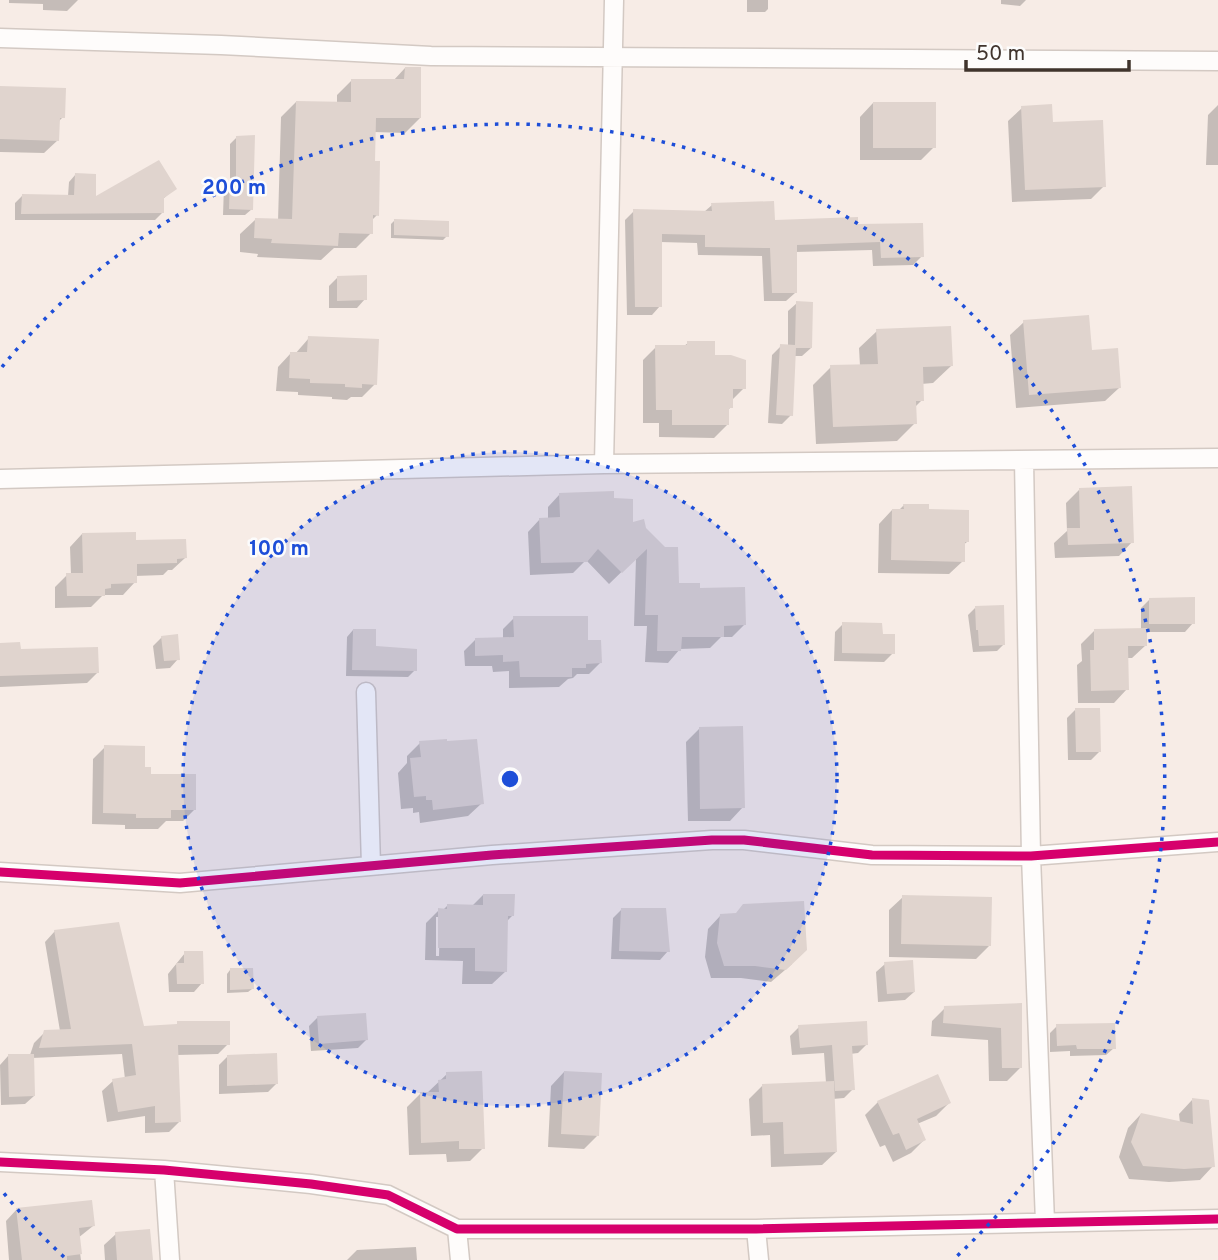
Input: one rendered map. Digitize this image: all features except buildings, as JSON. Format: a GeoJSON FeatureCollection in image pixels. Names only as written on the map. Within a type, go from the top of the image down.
{"type":"FeatureCollection","features":[{"type":"Feature","properties":{"kind":"street"},"geometry":{"type":"LineString","coordinates":[[604,464],[614,0]]}},
{"type":"Feature","properties":{"kind":"street"},"geometry":{"type":"LineString","coordinates":[[0,38],[431,56],[1218,61]]}},
{"type":"Feature","properties":{"kind":"street"},"geometry":{"type":"LineString","coordinates":[[0,480],[604,464],[1218,458]]}},
{"type":"Feature","properties":{"kind":"street"},"geometry":{"type":"LineString","coordinates":[[1024,460],[1031,856],[1045,1222]]}},
{"type":"Feature","properties":{"kind":"street"},"geometry":{"type":"LineString","coordinates":[[366,692],[371,866]]}},
{"type":"Feature","properties":{"kind":"street"},"geometry":{"type":"LineString","coordinates":[[0,872],[180,883],[712,839],[756,841],[872,855],[1031,856],[1218,842]]}},
{"type":"Feature","properties":{"kind":"street"},"geometry":{"type":"LineString","coordinates":[[0,1162],[164,1170],[311,1184],[388,1195],[457,1229],[756,1228],[1218,1219]]}},
{"type":"Feature","properties":{"kind":"street"},"geometry":{"type":"LineString","coordinates":[[164,1170],[170,1260]]}},
{"type":"Feature","properties":{"kind":"street"},"geometry":{"type":"LineString","coordinates":[[756,1228],[759,1260]]}},
{"type":"Feature","properties":{"kind":"street"},"geometry":{"type":"LineString","coordinates":[[457,1229],[460,1260]]}},
{"type":"Feature","properties":{"kind":"cycle path"},"geometry":{"type":"LineString","coordinates":[[0,872],[180,883],[492,855],[712,840],[744,840],[872,855],[1031,856],[1218,842]]}},
{"type":"Feature","properties":{"kind":"cycle path"},"geometry":{"type":"LineString","coordinates":[[0,1162],[164,1170],[311,1184],[388,1195],[457,1229],[756,1229],[1218,1219]]}}]}
